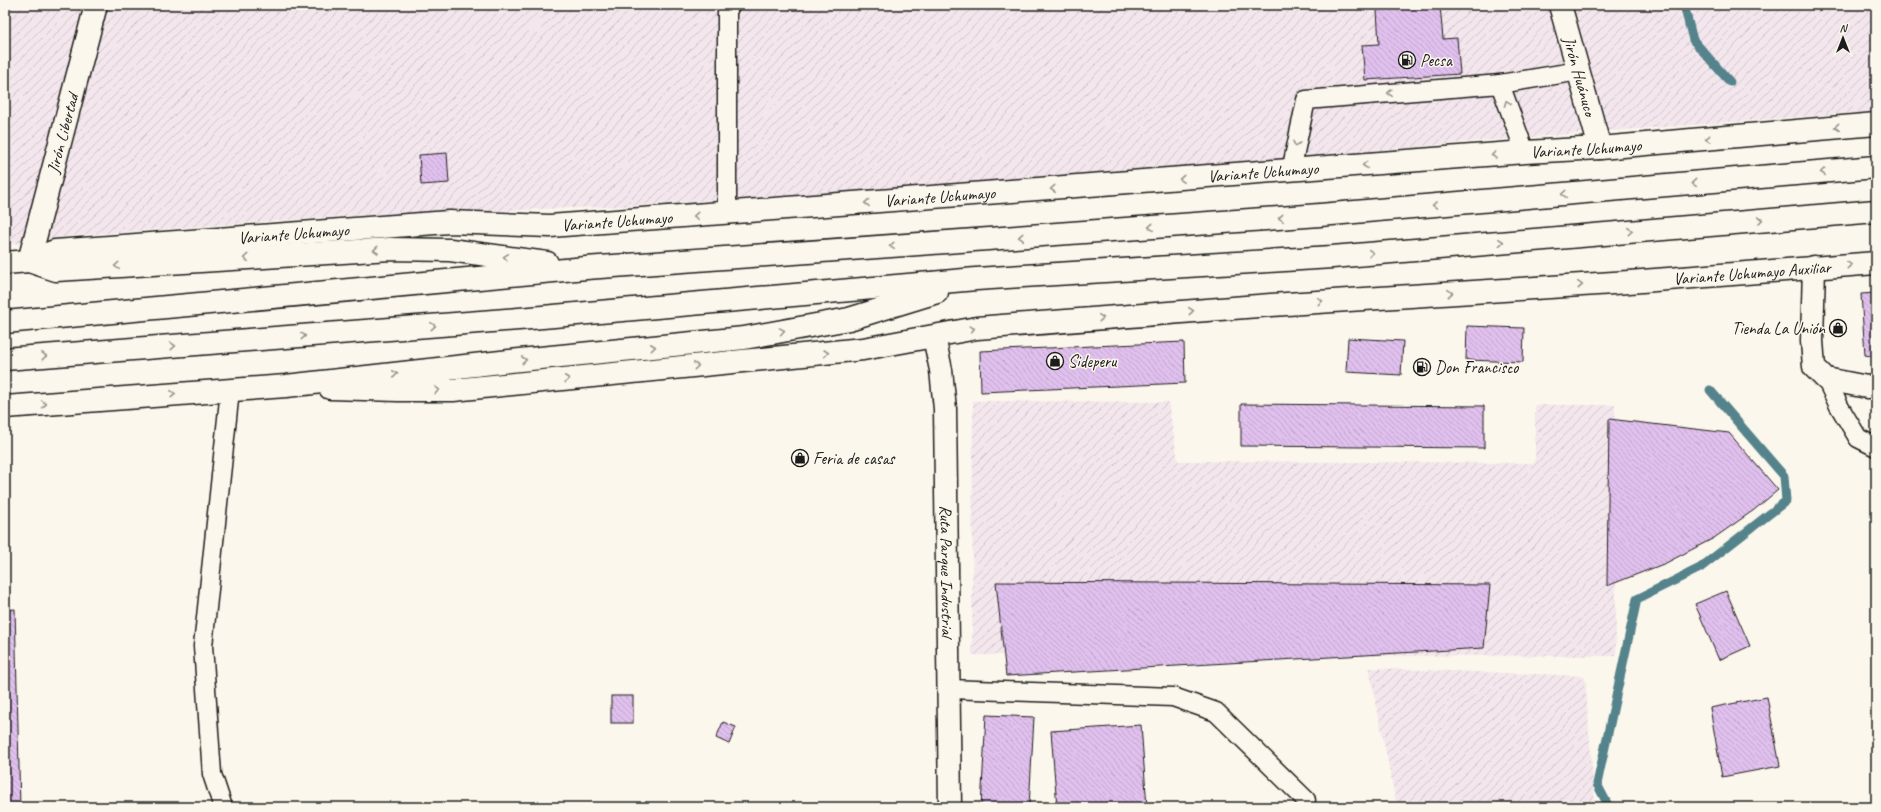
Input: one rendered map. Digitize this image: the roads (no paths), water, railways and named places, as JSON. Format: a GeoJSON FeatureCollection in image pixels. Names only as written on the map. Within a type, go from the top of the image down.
{"type":"FeatureCollection","features":[{"type":"Feature","properties":{"kind":"main road","name":"Jirón Libertad"},"geometry":{"type":"LineString","coordinates":[[29,261],[96,5]]}},
{"type":"Feature","properties":{"kind":"main road","name":"Jirón Huánuco"},"geometry":{"type":"LineString","coordinates":[[1560,5],[1600,148]]}},
{"type":"Feature","properties":{"kind":"main road","name":"Variante Uchumayo"},"geometry":{"type":"LineString","coordinates":[[5,263],[29,261],[55,251],[449,222],[550,226],[1291,171],[1525,152],[1600,148],[1876,124]]}},
{"type":"Feature","properties":{"kind":"main road"},"geometry":{"type":"LineString","coordinates":[[5,322],[586,268],[1320,215],[1876,167]]}},
{"type":"Feature","properties":{"kind":"main road"},"geometry":{"type":"LineString","coordinates":[[5,359],[532,318],[976,279],[1332,257],[1876,211]]}},
{"type":"Feature","properties":{"kind":"main road"},"geometry":{"type":"LineString","coordinates":[[29,261],[56,270],[390,249],[450,250],[586,268]]}},
{"type":"Feature","properties":{"kind":"main road","name":"Variante Uchumayo Auxiliar"},"geometry":{"type":"LineString","coordinates":[[934,337],[977,328],[1255,306],[1629,282],[1876,263]]}},
{"type":"Feature","properties":{"kind":"main road"},"geometry":{"type":"LineString","coordinates":[[1814,267],[1812,341],[1814,366],[1826,379],[1867,387],[1876,386]]}},
{"type":"Feature","properties":{"kind":"main road"},"geometry":{"type":"LineString","coordinates":[[5,407],[286,386],[502,362],[744,338],[849,319],[976,279]]}},
{"type":"Feature","properties":{"kind":"main road"},"geometry":{"type":"LineString","coordinates":[[286,386],[398,390],[453,390],[863,349],[934,337]]}},
{"type":"Feature","properties":{"kind":"main road","name":"Ruta Parque Industrial"},"geometry":{"type":"LineString","coordinates":[[934,337],[941,370],[945,409],[950,807]]}},
{"type":"Feature","properties":{"kind":"lane"},"geometry":{"type":"LineString","coordinates":[[727,213],[727,12],[730,5]]}},
{"type":"Feature","properties":{"kind":"lane"},"geometry":{"type":"LineString","coordinates":[[1291,171],[1306,100],[1500,84],[1579,71]]}},
{"type":"Feature","properties":{"kind":"lane"},"geometry":{"type":"LineString","coordinates":[[1500,84],[1525,152]]}},
{"type":"Feature","properties":{"kind":"lane"},"geometry":{"type":"LineString","coordinates":[[1826,379],[1839,406],[1858,438],[1876,447]]}},
{"type":"Feature","properties":{"kind":"lane"},"geometry":{"type":"LineString","coordinates":[[223,807],[212,774],[203,646],[230,390]]}},
{"type":"Feature","properties":{"kind":"lane"},"geometry":{"type":"LineString","coordinates":[[949,689],[1173,697],[1216,712],[1306,800]]}},
{"type":"Feature","properties":{"kind":"waterway"},"geometry":{"type":"LineString","coordinates":[[1684,5],[1693,40],[1730,82]]}},
{"type":"Feature","properties":{"kind":"waterway"},"geometry":{"type":"LineString","coordinates":[[1609,807],[1597,784],[1637,599],[1700,568],[1786,501],[1784,476],[1710,390]]}},
{"type":"Feature","properties":{"kind":"place","name":"Pecsa"},"geometry":{"type":"Point","coordinates":[1407,60]}},
{"type":"Feature","properties":{"kind":"place","name":"Tienda La Unión"},"geometry":{"type":"Point","coordinates":[1838,328]}},
{"type":"Feature","properties":{"kind":"place","name":"Sideperu"},"geometry":{"type":"Point","coordinates":[1055,361]}},
{"type":"Feature","properties":{"kind":"place","name":"Don Francisco"},"geometry":{"type":"Point","coordinates":[1422,367]}},
{"type":"Feature","properties":{"kind":"place","name":"Feria de casas"},"geometry":{"type":"Point","coordinates":[800,458]}}]}
